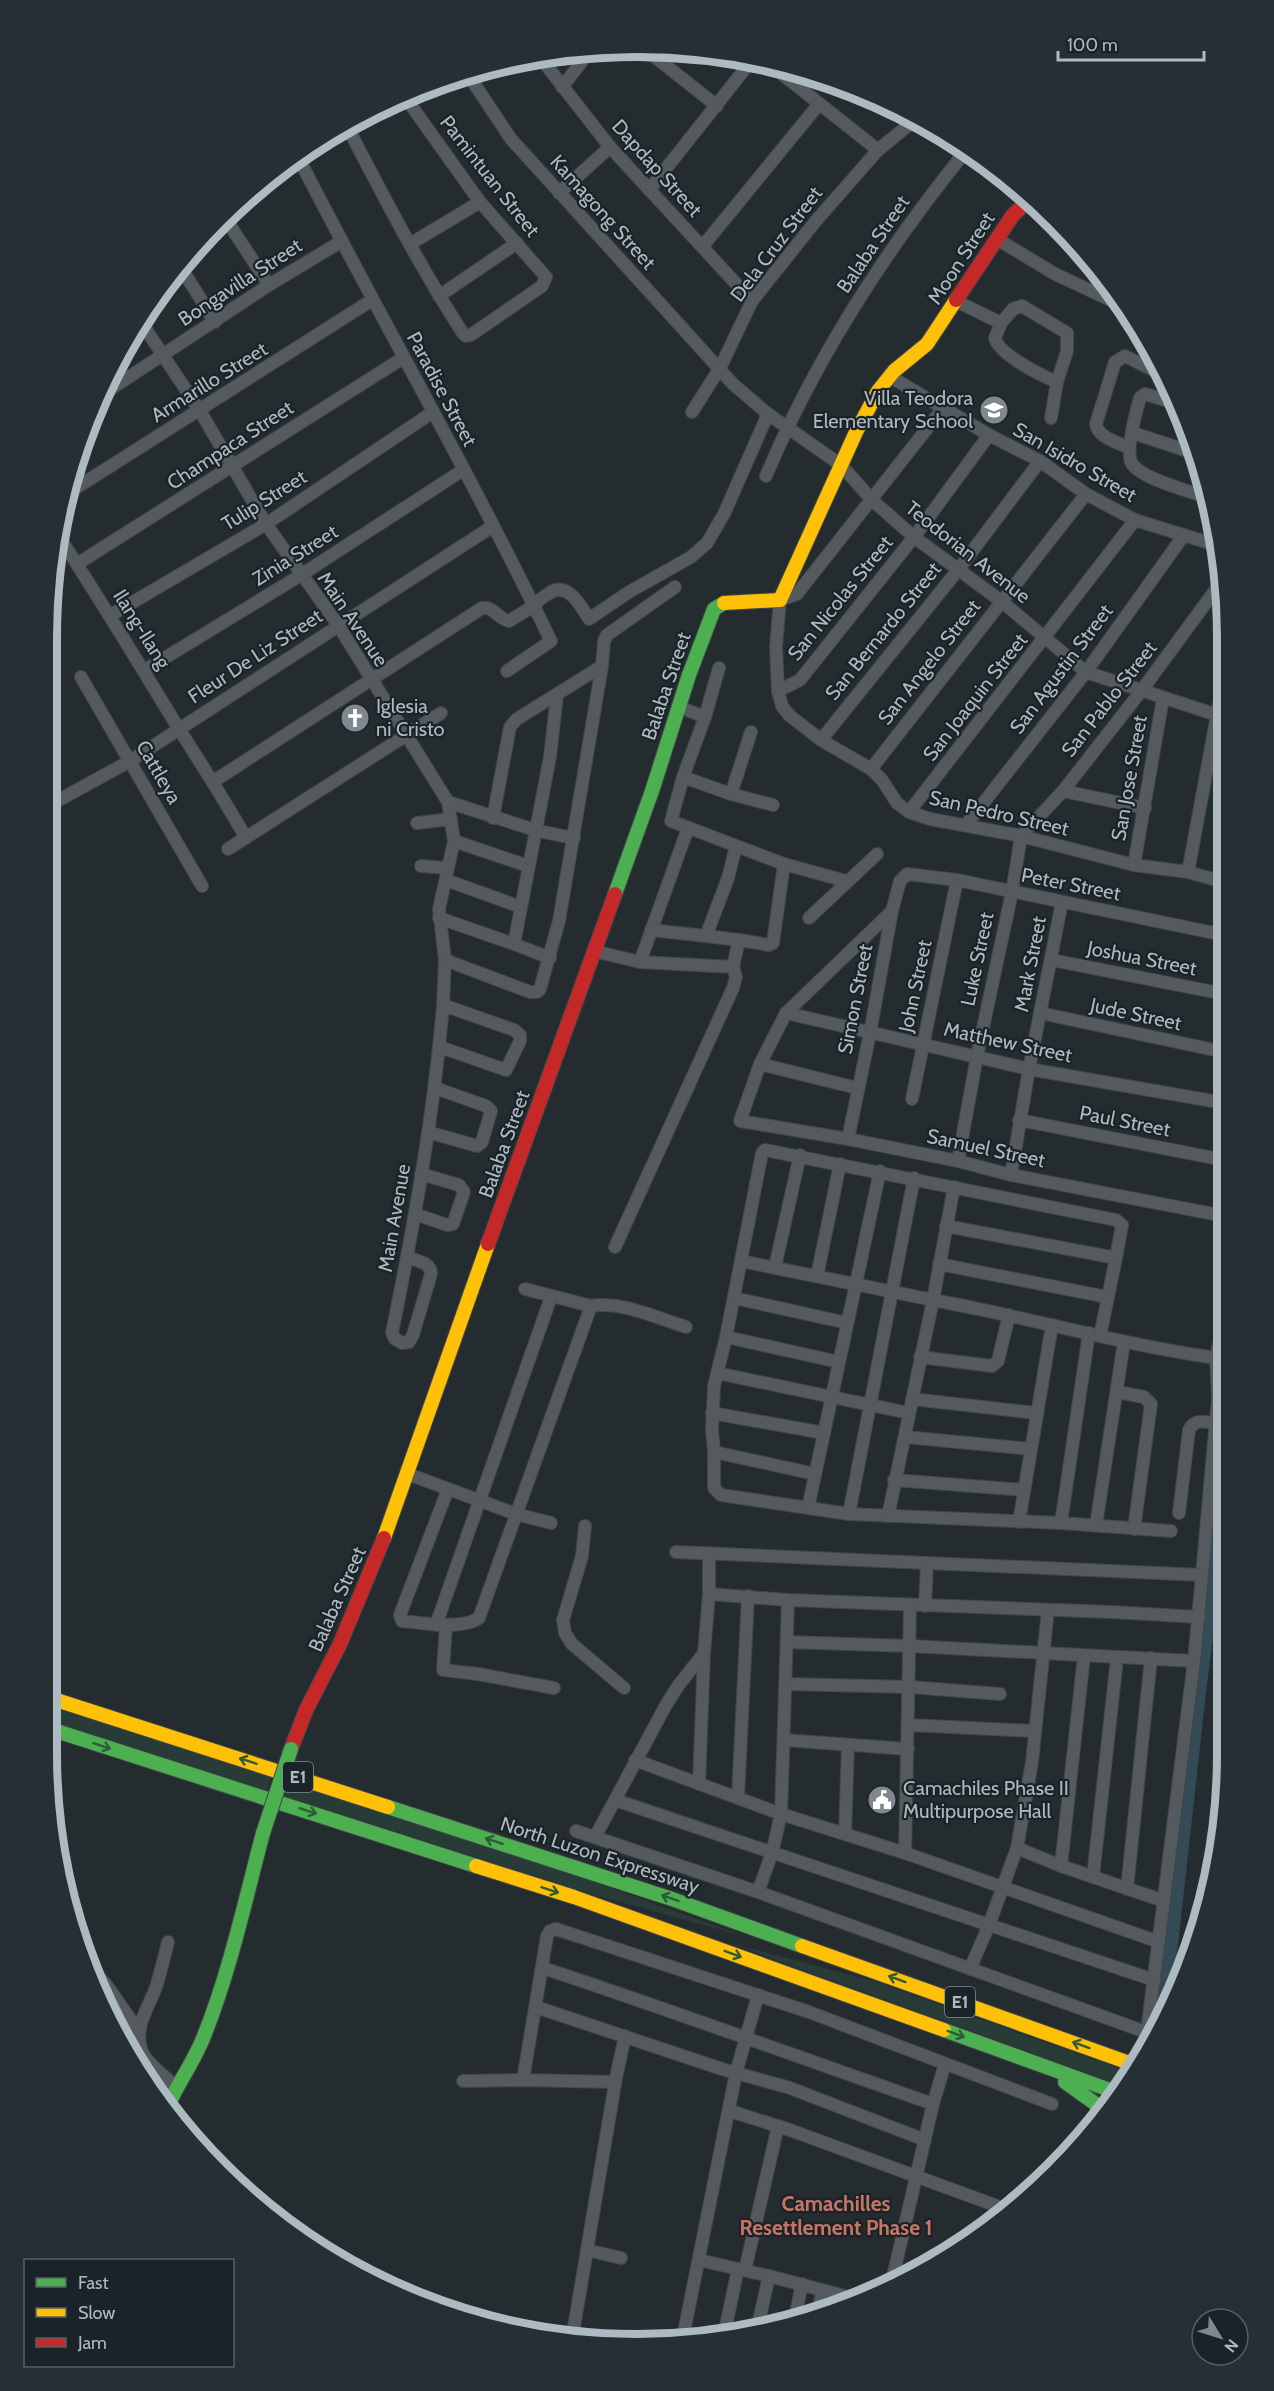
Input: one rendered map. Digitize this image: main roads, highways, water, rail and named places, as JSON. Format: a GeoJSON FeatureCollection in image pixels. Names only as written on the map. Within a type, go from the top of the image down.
{"type":"FeatureCollection","features":[{"type":"Feature","properties":{"kind":"main road","name":"Moon Street"},"geometry":{"type":"LineString","coordinates":[[780,600],[866,410],[889,376],[927,344],[997,239],[1024,205]]}},
{"type":"Feature","properties":{"kind":"main road","name":"Balaba Street"},"geometry":{"type":"LineString","coordinates":[[171,2098],[203,2039],[222,1986],[263,1833],[291,1749],[306,1710],[340,1644],[374,1566],[652,791],[710,619],[718,605],[737,600],[780,600]]}},
{"type":"Feature","properties":{"kind":"main road","name":"North Luzon Expressway"},"geometry":{"type":"LineString","coordinates":[[57,1701],[672,1899],[1127,2063]]}},
{"type":"Feature","properties":{"kind":"main road","name":"E1"},"geometry":{"type":"LineString","coordinates":[[57,1732],[574,1897],[1109,2090]]}},
{"type":"Feature","properties":{"kind":"main road","name":"E1"},"geometry":{"type":"LineString","coordinates":[[1023,2058],[1076,2088],[1098,2105]]}},
{"type":"Feature","properties":{"kind":"waterway"},"geometry":{"type":"LineString","coordinates":[[1163,1998],[1197,1692],[1217,1536]]}},
{"type":"Feature","properties":{"kind":"place","name":"Villa Teodora Elementary School"},"geometry":{"type":"Point","coordinates":[994,410]}},
{"type":"Feature","properties":{"kind":"place","name":"Iglesia ni Cristo"},"geometry":{"type":"Point","coordinates":[355,718]}},
{"type":"Feature","properties":{"kind":"place","name":"Camachiles Phase II Multipurpose Hall"},"geometry":{"type":"Point","coordinates":[882,1800]}},
{"type":"Feature","properties":{"kind":"district","name":"Camachilles Resettlement Phase 1"},"geometry":{"type":"Point","coordinates":[836,2216]}}]}
